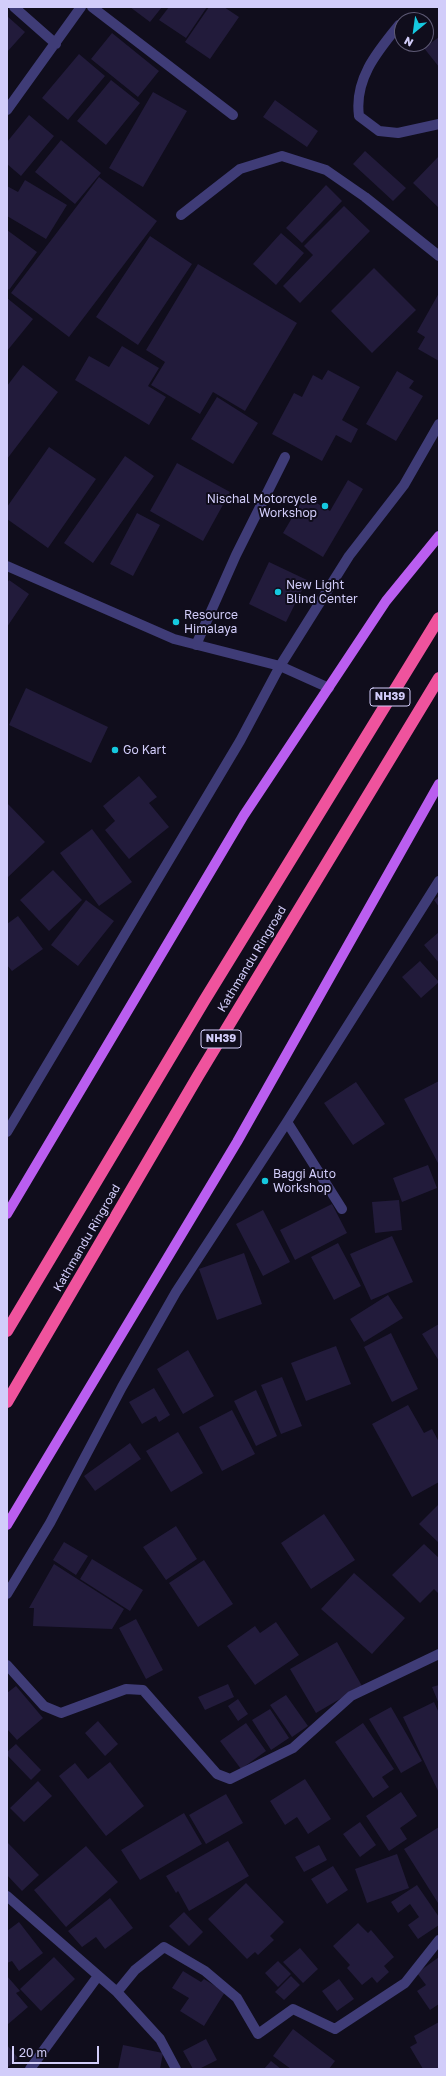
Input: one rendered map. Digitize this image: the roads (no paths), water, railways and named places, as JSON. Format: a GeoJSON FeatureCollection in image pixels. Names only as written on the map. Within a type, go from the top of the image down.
{"type":"FeatureCollection","features":[{"type":"Feature","properties":{"kind":"highway","name":"Kathmandu Ringroad"},"geometry":{"type":"LineString","coordinates":[[7,1331],[204,1000],[439,618]]}},
{"type":"Feature","properties":{"kind":"highway","name":"Kathmandu Ringroad"},"geometry":{"type":"LineString","coordinates":[[7,1402],[198,1076],[439,678]]}},
{"type":"Feature","properties":{"kind":"main road"},"geometry":{"type":"LineString","coordinates":[[7,1214],[244,815],[386,601],[439,536]]}},
{"type":"Feature","properties":{"kind":"main road"},"geometry":{"type":"LineString","coordinates":[[7,1525],[237,1142],[439,784]]}},
{"type":"Feature","properties":{"kind":"street"},"geometry":{"type":"LineString","coordinates":[[14,7],[56,44]]}},
{"type":"Feature","properties":{"kind":"street"},"geometry":{"type":"LineString","coordinates":[[7,110],[82,7]]}},
{"type":"Feature","properties":{"kind":"street"},"geometry":{"type":"LineString","coordinates":[[92,7],[233,115]]}},
{"type":"Feature","properties":{"kind":"street"},"geometry":{"type":"LineString","coordinates":[[394,31],[374,56],[359,88],[359,116],[379,131],[398,133],[439,124]]}},
{"type":"Feature","properties":{"kind":"street"},"geometry":{"type":"LineString","coordinates":[[181,215],[240,169],[282,156],[326,170],[365,197],[439,256]]}},
{"type":"Feature","properties":{"kind":"street"},"geometry":{"type":"LineString","coordinates":[[7,1132],[240,741],[280,666],[349,556],[404,486],[439,424]]}},
{"type":"Feature","properties":{"kind":"street"},"geometry":{"type":"LineString","coordinates":[[196,645],[236,555],[285,457]]}},
{"type":"Feature","properties":{"kind":"street"},"geometry":{"type":"LineString","coordinates":[[7,566],[174,639],[280,666],[329,688]]}},
{"type":"Feature","properties":{"kind":"street"},"geometry":{"type":"LineString","coordinates":[[7,1594],[50,1523],[122,1388],[176,1292],[287,1122],[439,881]]}},
{"type":"Feature","properties":{"kind":"street"},"geometry":{"type":"LineString","coordinates":[[287,1122],[342,1209]]}},
{"type":"Feature","properties":{"kind":"street"},"geometry":{"type":"LineString","coordinates":[[7,1665],[44,1706],[60,1713],[126,1689],[144,1690],[217,1774],[230,1779],[293,1748],[351,1696],[439,1654]]}},
{"type":"Feature","properties":{"kind":"street"},"geometry":{"type":"LineString","coordinates":[[7,1896],[117,1992],[160,2038],[176,2069]]}},
{"type":"Feature","properties":{"kind":"street"},"geometry":{"type":"LineString","coordinates":[[117,1992],[135,1970],[164,1947],[205,1971],[237,1998],[258,2034],[292,2009],[335,2028],[405,1982],[439,1940]]}},
{"type":"Feature","properties":{"kind":"street"},"geometry":{"type":"LineString","coordinates":[[30,2069],[98,1976]]}},
{"type":"Feature","properties":{"kind":"place","name":"Nischal Motorcycle Workshop"},"geometry":{"type":"Point","coordinates":[325,506]}},
{"type":"Feature","properties":{"kind":"place","name":"New Light Blind Center"},"geometry":{"type":"Point","coordinates":[278,592]}},
{"type":"Feature","properties":{"kind":"place","name":"Resource Himalaya"},"geometry":{"type":"Point","coordinates":[176,622]}},
{"type":"Feature","properties":{"kind":"place","name":"Go Kart"},"geometry":{"type":"Point","coordinates":[115,750]}},
{"type":"Feature","properties":{"kind":"place","name":"Baggi Auto Workshop"},"geometry":{"type":"Point","coordinates":[265,1181]}}]}
